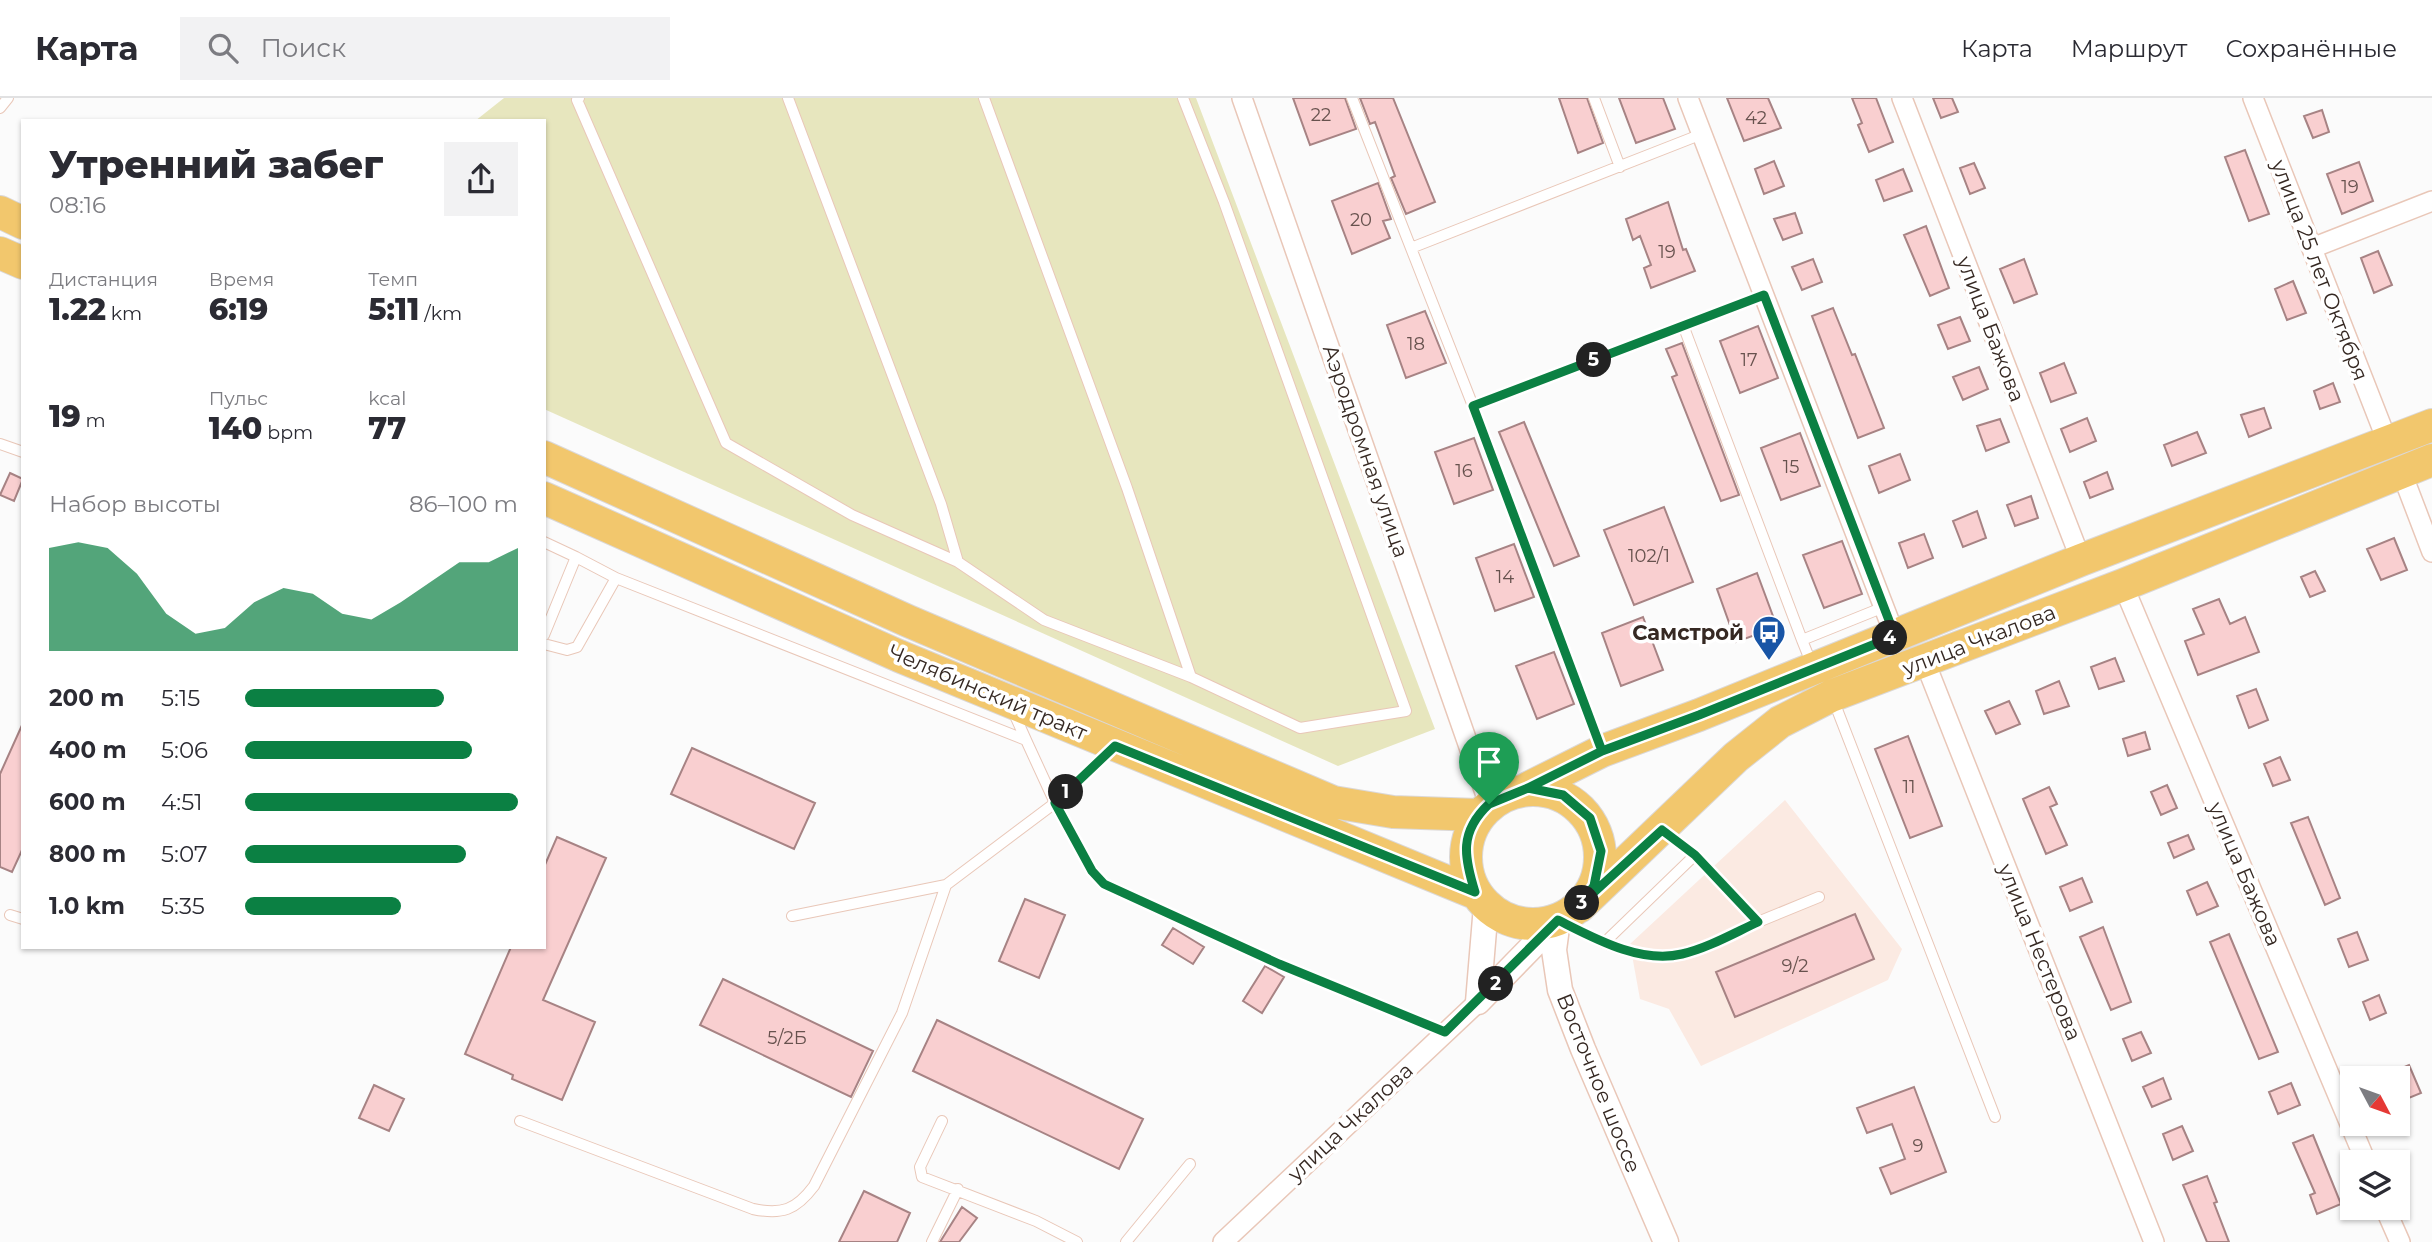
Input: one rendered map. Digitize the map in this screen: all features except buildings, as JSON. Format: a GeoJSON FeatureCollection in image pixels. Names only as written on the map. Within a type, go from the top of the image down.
{"type":"FeatureCollection","features":[{"type":"Feature","properties":{"kind":"main road"},"geometry":{"type":"LineString","coordinates":[[0,212],[21,222]]}},
{"type":"Feature","properties":{"kind":"main road"},"geometry":{"type":"LineString","coordinates":[[0,253],[21,262]]}},
{"type":"Feature","properties":{"kind":"main road","name":"улица Чкалова"},"geometry":{"type":"LineString","coordinates":[[1528,788],[1602,751],[1814,669],[2081,560],[2432,425]]}},
{"type":"Feature","properties":{"kind":"main road","name":"Челябинский тракт"},"geometry":{"type":"LineString","coordinates":[[546,458],[908,621],[1333,802],[1393,812],[1484,810]]}},
{"type":"Feature","properties":{"kind":"main road","name":"улица Чкалова"},"geometry":{"type":"LineString","coordinates":[[1568,913],[1662,830],[1747,748],[1780,722],[1831,696],[2123,585],[2432,460]]}},
{"type":"Feature","properties":{"kind":"main road","name":"Челябинский тракт"},"geometry":{"type":"LineString","coordinates":[[546,499],[899,656],[1481,900]]}},
{"type":"Feature","properties":{"kind":"main road"},"geometry":{"type":"LineString","coordinates":[[1528,788],[1563,795],[1590,818],[1601,851],[1594,886],[1568,913],[1532,925],[1508,920],[1481,900],[1465,858],[1468,835],[1484,810],[1528,788]]}},
{"type":"Feature","properties":{"kind":"street","name":"Аэродромная улица"},"geometry":{"type":"LineString","coordinates":[[1242,98],[1484,810]]}},
{"type":"Feature","properties":{"kind":"street"},"geometry":{"type":"LineString","coordinates":[[1688,98],[1895,636]]}},
{"type":"Feature","properties":{"kind":"street","name":"улица Бажова"},"geometry":{"type":"LineString","coordinates":[[1902,98],[2081,560]]}},
{"type":"Feature","properties":{"kind":"street","name":"улица 25 лет Октября"},"geometry":{"type":"LineString","coordinates":[[2253,98],[2388,443]]}},
{"type":"Feature","properties":{"kind":"street"},"geometry":{"type":"LineString","coordinates":[[2312,248],[2432,201]]}},
{"type":"Feature","properties":{"kind":"street"},"geometry":{"type":"LineString","coordinates":[[2401,471],[2432,552]]}},
{"type":"Feature","properties":{"kind":"street","name":"улица Бажова"},"geometry":{"type":"LineString","coordinates":[[2123,585],[2361,1150]]}},
{"type":"Feature","properties":{"kind":"street","name":"улица Нестерова"},"geometry":{"type":"LineString","coordinates":[[1925,662],[2154,1242]]}},
{"type":"Feature","properties":{"kind":"street"},"geometry":{"type":"LineString","coordinates":[[1478,1002],[1481,900]]}},
{"type":"Feature","properties":{"kind":"street"},"geometry":{"type":"LineString","coordinates":[[1478,1002],[1568,913]]}},
{"type":"Feature","properties":{"kind":"street","name":"Восточное шоссе"},"geometry":{"type":"LineString","coordinates":[[1568,913],[1554,950],[1560,989],[1666,1242]]}},
{"type":"Feature","properties":{"kind":"street","name":"улица Чкалова"},"geometry":{"type":"LineString","coordinates":[[1223,1242],[1478,1002]]}},
{"type":"Feature","properties":{"kind":"street"},"geometry":{"type":"LineString","coordinates":[[2390,1220],[2400,1242]]}},
{"type":"Feature","properties":{"kind":"lane"},"geometry":{"type":"LineString","coordinates":[[0,108],[8,98]]}},
{"type":"Feature","properties":{"kind":"lane"},"geometry":{"type":"LineString","coordinates":[[579,98],[577,100],[582,113],[726,443],[852,515],[958,562],[1044,620],[1191,677],[1300,729],[1406,711],[1224,202],[1183,98]]}},
{"type":"Feature","properties":{"kind":"lane"},"geometry":{"type":"LineString","coordinates":[[788,98],[941,504],[958,562]]}},
{"type":"Feature","properties":{"kind":"lane"},"geometry":{"type":"LineString","coordinates":[[984,98],[1122,475],[1191,677]]}},
{"type":"Feature","properties":{"kind":"lane"},"geometry":{"type":"LineString","coordinates":[[1352,98],[1473,406],[1602,751]]}},
{"type":"Feature","properties":{"kind":"lane"},"geometry":{"type":"LineString","coordinates":[[1594,98],[1620,167]]}},
{"type":"Feature","properties":{"kind":"lane"},"geometry":{"type":"LineString","coordinates":[[1411,248],[1702,134]]}},
{"type":"Feature","properties":{"kind":"lane"},"geometry":{"type":"LineString","coordinates":[[1473,406],[1764,295]]}},
{"type":"Feature","properties":{"kind":"lane"},"geometry":{"type":"LineString","coordinates":[[1683,326],[1814,669]]}},
{"type":"Feature","properties":{"kind":"lane"},"geometry":{"type":"LineString","coordinates":[[0,444],[21,451]]}},
{"type":"Feature","properties":{"kind":"lane"},"geometry":{"type":"LineString","coordinates":[[546,543],[616,578],[1026,740]]}},
{"type":"Feature","properties":{"kind":"lane"},"geometry":{"type":"LineString","coordinates":[[546,630],[576,557]]}},
{"type":"Feature","properties":{"kind":"lane"},"geometry":{"type":"LineString","coordinates":[[546,645],[567,650],[577,647],[616,578]]}},
{"type":"Feature","properties":{"kind":"lane"},"geometry":{"type":"LineString","coordinates":[[1802,639],[1884,607]]}},
{"type":"Feature","properties":{"kind":"lane"},"geometry":{"type":"LineString","coordinates":[[1831,696],[1995,1117]]}},
{"type":"Feature","properties":{"kind":"lane"},"geometry":{"type":"LineString","coordinates":[[1009,701],[1055,803],[1092,871],[1104,884],[1279,964],[1445,1032]]}},
{"type":"Feature","properties":{"kind":"lane"},"geometry":{"type":"LineString","coordinates":[[792,916],[946,886],[1055,803],[1115,746]]}},
{"type":"Feature","properties":{"kind":"lane"},"geometry":{"type":"LineString","coordinates":[[1662,830],[1695,855],[1758,922]]}},
{"type":"Feature","properties":{"kind":"lane"},"geometry":{"type":"LineString","coordinates":[[1604,943],[1695,855]]}},
{"type":"Feature","properties":{"kind":"lane"},"geometry":{"type":"LineString","coordinates":[[520,1121],[753,1209],[770,1213],[788,1210],[803,1201],[814,1186],[902,1013],[946,886]]}},
{"type":"Feature","properties":{"kind":"lane"},"geometry":{"type":"LineString","coordinates":[[1568,913],[1604,943],[1651,956],[1667,957],[1684,954],[1819,897]]}},
{"type":"Feature","properties":{"kind":"lane"},"geometry":{"type":"LineString","coordinates":[[10,915],[21,918]]}},
{"type":"Feature","properties":{"kind":"lane"},"geometry":{"type":"LineString","coordinates":[[942,1121],[920,1167],[920,1174],[925,1179],[958,1189],[1037,1221],[1077,1242]]}},
{"type":"Feature","properties":{"kind":"lane"},"geometry":{"type":"LineString","coordinates":[[1126,1242],[1190,1164]]}},
{"type":"Feature","properties":{"kind":"lane"},"geometry":{"type":"LineString","coordinates":[[932,1242],[958,1189]]}},
{"type":"Feature","properties":{"kind":"shaded area"},"geometry":{"type":"Polygon","coordinates":[[[1785,800],[1902,949],[1888,980],[1701,1066],[1669,1009],[1640,999],[1630,944],[1785,800]]]}},
{"type":"Feature","properties":{"kind":"green space"},"geometry":{"type":"Polygon","coordinates":[[[504,98],[1196,98],[1435,729],[1338,766],[546,410],[546,119],[478,119],[504,98]]]}},
{"type":"Feature","properties":{"kind":"place","name":"Самстрой"},"geometry":{"type":"Point","coordinates":[1769,662]}},
{"type":"Feature","properties":{"kind":"route"},"geometry":{"type":"LineString","coordinates":[[1489,804],[1478,815],[1468,835],[1465,858],[1475,892],[1115,746],[1055,803],[1092,871],[1104,884],[1279,964],[1445,1032],[1558,920],[1604,943],[1651,956],[1667,957],[1684,954],[1758,922],[1695,855],[1662,830],[1579,906],[1594,886],[1601,851],[1590,818],[1563,795],[1528,788],[1602,751],[1895,636],[1764,295],[1473,406],[1602,751],[1489,804]]}}]}
